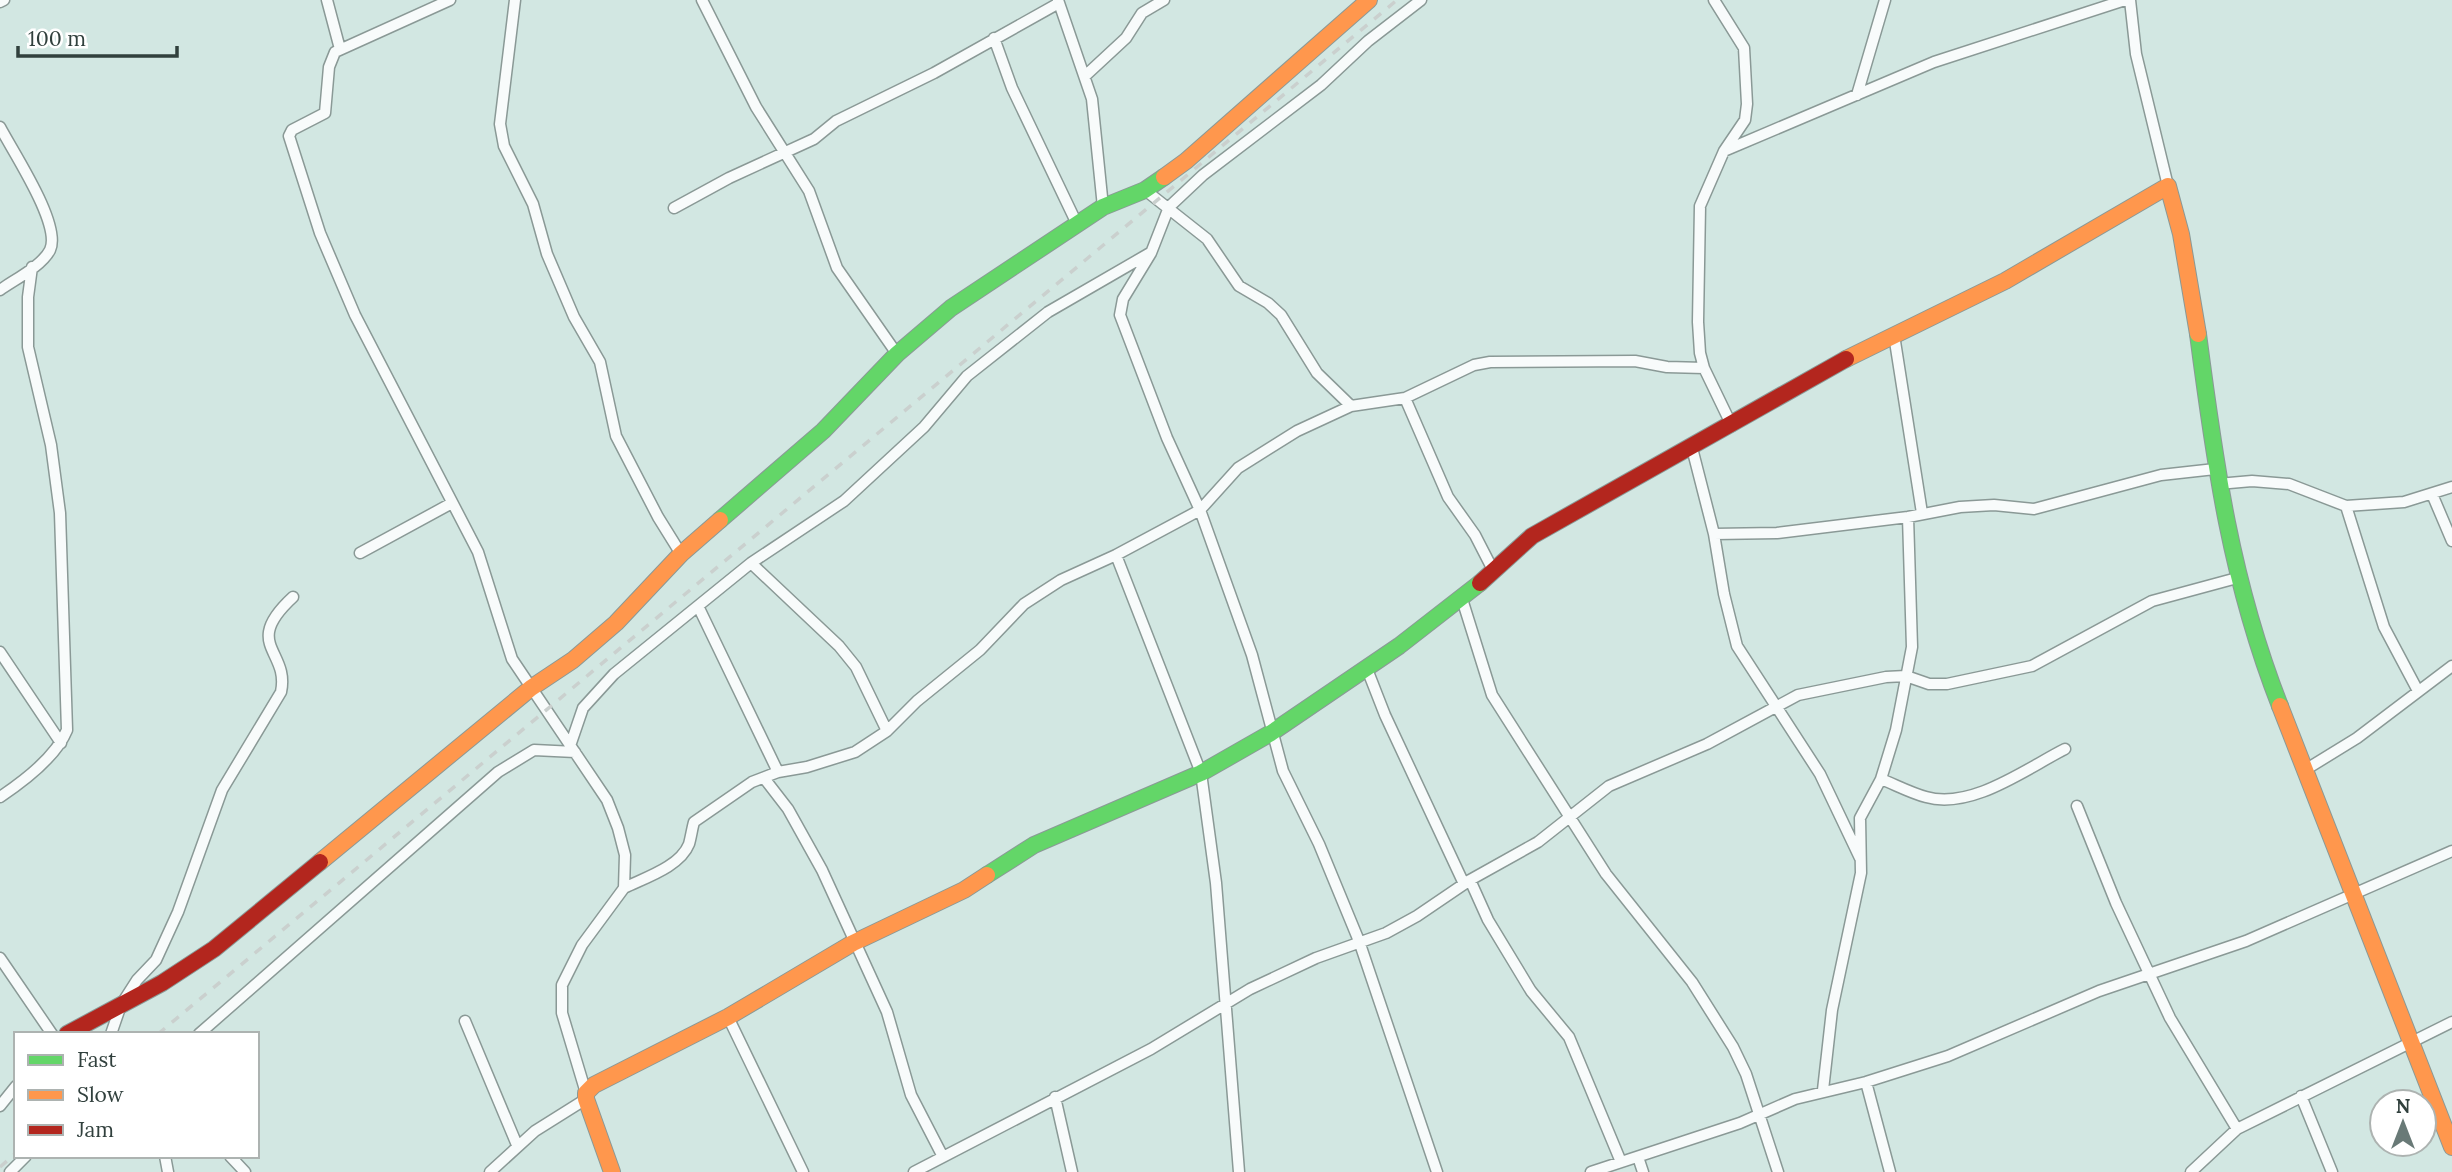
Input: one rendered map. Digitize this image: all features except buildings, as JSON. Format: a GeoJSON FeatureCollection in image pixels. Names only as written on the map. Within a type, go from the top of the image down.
{"type":"FeatureCollection","features":[{"type":"Feature","properties":{"kind":"street"},"geometry":{"type":"LineString","coordinates":[[327,0],[340,48]]}},
{"type":"Feature","properties":{"kind":"street"},"geometry":{"type":"LineString","coordinates":[[450,0],[437,3],[340,48],[329,67],[325,113],[289,133],[290,146],[320,233],[355,315],[478,552],[512,659],[607,800],[625,855],[624,888]]}},
{"type":"Feature","properties":{"kind":"street"},"geometry":{"type":"LineString","coordinates":[[515,0],[500,124],[503,146],[533,205],[547,254],[574,317],[600,362],[616,436],[658,517],[681,554]]}},
{"type":"Feature","properties":{"kind":"street"},"geometry":{"type":"LineString","coordinates":[[702,0],[756,107],[809,191],[837,268],[897,354]]}},
{"type":"Feature","properties":{"kind":"street"},"geometry":{"type":"LineString","coordinates":[[1085,76],[1126,38],[1142,13],[1164,0]]}},
{"type":"Feature","properties":{"kind":"street"},"geometry":{"type":"LineString","coordinates":[[71,1032],[162,984],[214,949],[531,688],[573,660],[616,623],[681,554],[823,431],[897,354],[951,308],[1103,208],[1146,190],[1186,161],[1369,0]]}},
{"type":"Feature","properties":{"kind":"street"},"geometry":{"type":"LineString","coordinates":[[1421,0],[1368,41],[1321,85],[1203,175],[1169,207],[1151,253],[1123,299],[1121,315],[1167,438],[1200,510],[1252,655],[1270,733],[1283,771],[1319,844],[1359,941],[1437,1172]]}},
{"type":"Feature","properties":{"kind":"street"},"geometry":{"type":"LineString","coordinates":[[1714,0],[1740,38],[1747,58],[1745,120],[1724,151],[1700,206],[1698,219],[1698,322],[1704,368],[1732,426]]}},
{"type":"Feature","properties":{"kind":"street"},"geometry":{"type":"LineString","coordinates":[[1857,96],[1885,0]]}},
{"type":"Feature","properties":{"kind":"street"},"geometry":{"type":"LineString","coordinates":[[1724,151],[1974,47],[2127,0],[2136,54],[2168,186],[2184,238],[2216,477],[2237,578],[2305,770],[2408,1044],[2452,1147]]}},
{"type":"Feature","properties":{"kind":"street"},"geometry":{"type":"LineString","coordinates":[[674,208],[814,139],[836,121],[934,73],[1058,1],[1093,99],[1103,208]]}},
{"type":"Feature","properties":{"kind":"street"},"geometry":{"type":"LineString","coordinates":[[994,38],[1012,88],[1078,226]]}},
{"type":"Feature","properties":{"kind":"street"},"geometry":{"type":"LineString","coordinates":[[0,127],[49,222],[51,247],[32,267],[0,290]]}},
{"type":"Feature","properties":{"kind":"street"},"geometry":{"type":"LineString","coordinates":[[490,1172],[517,1145],[586,1096],[594,1085],[728,1017],[853,943],[964,890],[1034,845],[1201,773],[1270,733],[1367,669],[1462,598],[1532,536],[1732,426],[1847,358],[2005,281],[2168,186]]}},
{"type":"Feature","properties":{"kind":"street"},"geometry":{"type":"LineString","coordinates":[[1146,190],[1207,239],[1239,286],[1268,303],[1281,315],[1304,355],[1352,406]]}},
{"type":"Feature","properties":{"kind":"street"},"geometry":{"type":"LineString","coordinates":[[572,749],[583,708],[591,698],[698,606],[751,563],[844,501],[925,427],[967,376],[1048,312],[1151,253]]}},
{"type":"Feature","properties":{"kind":"street"},"geometry":{"type":"LineString","coordinates":[[0,797],[61,743],[66,730],[60,513],[51,445],[28,347],[28,297],[32,267]]}},
{"type":"Feature","properties":{"kind":"street"},"geometry":{"type":"LineString","coordinates":[[1894,335],[1922,513]]}},
{"type":"Feature","properties":{"kind":"street"},"geometry":{"type":"LineString","coordinates":[[612,1172],[562,1013],[562,985],[582,946],[624,888],[657,873],[683,854],[689,845],[694,822],[700,817],[764,778],[855,751],[887,731],[917,701],[980,650],[1024,604],[1061,580],[1116,555],[1200,510],[1238,468],[1297,431],[1352,406],[1405,398],[1474,365],[1490,362],[1635,361],[1667,367],[1704,368]]}},
{"type":"Feature","properties":{"kind":"street"},"geometry":{"type":"LineString","coordinates":[[1405,398],[1448,497],[1475,535],[1494,572]]}},
{"type":"Feature","properties":{"kind":"street"},"geometry":{"type":"LineString","coordinates":[[1692,448],[1714,534],[1724,594],[1737,646],[1820,774],[1861,862]]}},
{"type":"Feature","properties":{"kind":"street"},"geometry":{"type":"LineString","coordinates":[[1714,534],[1777,533],[1994,505],[2034,509],[2149,478],[2216,477],[2289,484],[2346,506],[2404,502],[2452,486]]}},
{"type":"Feature","properties":{"kind":"street"},"geometry":{"type":"LineString","coordinates":[[2432,494],[2452,541]]}},
{"type":"Feature","properties":{"kind":"street"},"geometry":{"type":"LineString","coordinates":[[360,553],[452,503]]}},
{"type":"Feature","properties":{"kind":"street"},"geometry":{"type":"LineString","coordinates":[[2346,506],[2384,627],[2418,691]]}},
{"type":"Feature","properties":{"kind":"street"},"geometry":{"type":"LineString","coordinates":[[1823,1090],[1832,1010],[1861,862],[1860,818],[1881,779],[1896,730],[1912,646],[1908,517]]}},
{"type":"Feature","properties":{"kind":"street"},"geometry":{"type":"LineString","coordinates":[[1116,555],[1201,773],[1216,883],[1239,1172]]}},
{"type":"Feature","properties":{"kind":"street"},"geometry":{"type":"LineString","coordinates":[[751,563],[839,646],[856,667],[887,731]]}},
{"type":"Feature","properties":{"kind":"street"},"geometry":{"type":"LineString","coordinates":[[914,1172],[928,1169],[942,1155],[1151,1049],[1261,983],[1359,941],[1386,933],[1417,916],[1467,882],[1538,842],[1609,786],[1707,744],[1798,695],[1864,680],[1906,676],[1929,684],[1947,684],[2032,666],[2152,601],[2237,578]]}},
{"type":"Feature","properties":{"kind":"street"},"geometry":{"type":"LineString","coordinates":[[112,1032],[121,1005],[136,980],[156,960],[178,912],[222,790],[281,692],[282,681],[268,630],[277,612],[293,597]]}},
{"type":"Feature","properties":{"kind":"street"},"geometry":{"type":"LineString","coordinates":[[1462,598],[1492,695],[1569,819],[1626,902],[1692,982],[1733,1047],[1760,1114],[1779,1172]]}},
{"type":"Feature","properties":{"kind":"street"},"geometry":{"type":"LineString","coordinates":[[698,606],[778,772]]}},
{"type":"Feature","properties":{"kind":"street"},"geometry":{"type":"LineString","coordinates":[[0,652],[61,743]]}},
{"type":"Feature","properties":{"kind":"street"},"geometry":{"type":"LineString","coordinates":[[2305,770],[2357,738],[2452,666]]}},
{"type":"Feature","properties":{"kind":"street"},"geometry":{"type":"LineString","coordinates":[[1367,669],[1395,736],[1467,882],[1531,991],[1569,1037],[1621,1162]]}},
{"type":"Feature","properties":{"kind":"street"},"geometry":{"type":"LineString","coordinates":[[201,1032],[498,772],[534,750],[572,749]]}},
{"type":"Feature","properties":{"kind":"street"},"geometry":{"type":"LineString","coordinates":[[1881,779],[1928,798],[1961,796],[1987,791],[2065,749]]}},
{"type":"Feature","properties":{"kind":"street"},"geometry":{"type":"LineString","coordinates":[[764,778],[806,838],[887,1012],[911,1095],[942,1155]]}},
{"type":"Feature","properties":{"kind":"street"},"geometry":{"type":"LineString","coordinates":[[2077,806],[2116,902],[2170,1018],[2237,1129]]}},
{"type":"Feature","properties":{"kind":"street"},"geometry":{"type":"LineString","coordinates":[[1591,1172],[1823,1090],[1866,1082],[1948,1056],[2099,991],[2246,941],[2452,851]]}},
{"type":"Feature","properties":{"kind":"street"},"geometry":{"type":"LineString","coordinates":[[0,958],[51,1032]]}},
{"type":"Feature","properties":{"kind":"street"},"geometry":{"type":"LineString","coordinates":[[728,1017],[803,1172]]}},
{"type":"Feature","properties":{"kind":"street"},"geometry":{"type":"LineString","coordinates":[[465,1021],[517,1145]]}},
{"type":"Feature","properties":{"kind":"street"},"geometry":{"type":"LineString","coordinates":[[2196,1170],[2237,1129],[2452,1022]]}},
{"type":"Feature","properties":{"kind":"street"},"geometry":{"type":"LineString","coordinates":[[1866,1082],[1890,1172]]}},
{"type":"Feature","properties":{"kind":"street"},"geometry":{"type":"LineString","coordinates":[[0,1106],[14,1088]]}},
{"type":"Feature","properties":{"kind":"street"},"geometry":{"type":"LineString","coordinates":[[2301,1096],[2333,1172]]}},
{"type":"Feature","properties":{"kind":"street"},"geometry":{"type":"LineString","coordinates":[[1055,1097],[1072,1172]]}},
{"type":"Feature","properties":{"kind":"street"},"geometry":{"type":"LineString","coordinates":[[1638,1157],[1643,1172]]}},
{"type":"Feature","properties":{"kind":"street"},"geometry":{"type":"LineString","coordinates":[[10,1172],[24,1158]]}},
{"type":"Feature","properties":{"kind":"street"},"geometry":{"type":"LineString","coordinates":[[232,1158],[245,1172]]}},
{"type":"Feature","properties":{"kind":"railway"},"geometry":{"type":"LineString","coordinates":[[160,1032],[1397,0]]}},
{"type":"Feature","properties":{"kind":"railway"},"geometry":{"type":"LineString","coordinates":[[0,1167],[14,1155]]}},
{"type":"Feature","properties":{"kind":"traffic: fast"},"geometry":{"type":"LineString","coordinates":[[720,520],[823,431],[897,354],[951,308],[1103,207],[1145,190],[1164,177]]}},
{"type":"Feature","properties":{"kind":"traffic: fast"},"geometry":{"type":"LineString","coordinates":[[2198,334],[2218,476],[2237,568],[2263,660],[2280,706]]}},
{"type":"Feature","properties":{"kind":"traffic: fast"},"geometry":{"type":"LineString","coordinates":[[987,875],[1034,845],[1201,773],[1271,733],[1399,646],[1480,583]]}},
{"type":"Feature","properties":{"kind":"traffic: slow"},"geometry":{"type":"LineString","coordinates":[[1164,177],[1186,161],[1369,0]]}},
{"type":"Feature","properties":{"kind":"traffic: slow"},"geometry":{"type":"LineString","coordinates":[[1846,359],[2005,281],[2168,186],[2181,234],[2198,334]]}},
{"type":"Feature","properties":{"kind":"traffic: slow"},"geometry":{"type":"LineString","coordinates":[[320,862],[531,688],[573,660],[616,623],[681,554],[720,520]]}},
{"type":"Feature","properties":{"kind":"traffic: slow"},"geometry":{"type":"LineString","coordinates":[[2280,706],[2452,1147]]}},
{"type":"Feature","properties":{"kind":"traffic: slow"},"geometry":{"type":"LineString","coordinates":[[612,1172],[586,1099],[586,1093],[594,1085],[728,1017],[853,943],[964,890],[987,875]]}},
{"type":"Feature","properties":{"kind":"traffic: jam"},"geometry":{"type":"LineString","coordinates":[[1480,583],[1532,536],[1846,359]]}},
{"type":"Feature","properties":{"kind":"traffic: jam"},"geometry":{"type":"LineString","coordinates":[[71,1032],[162,983],[214,949],[320,862]]}}]}
